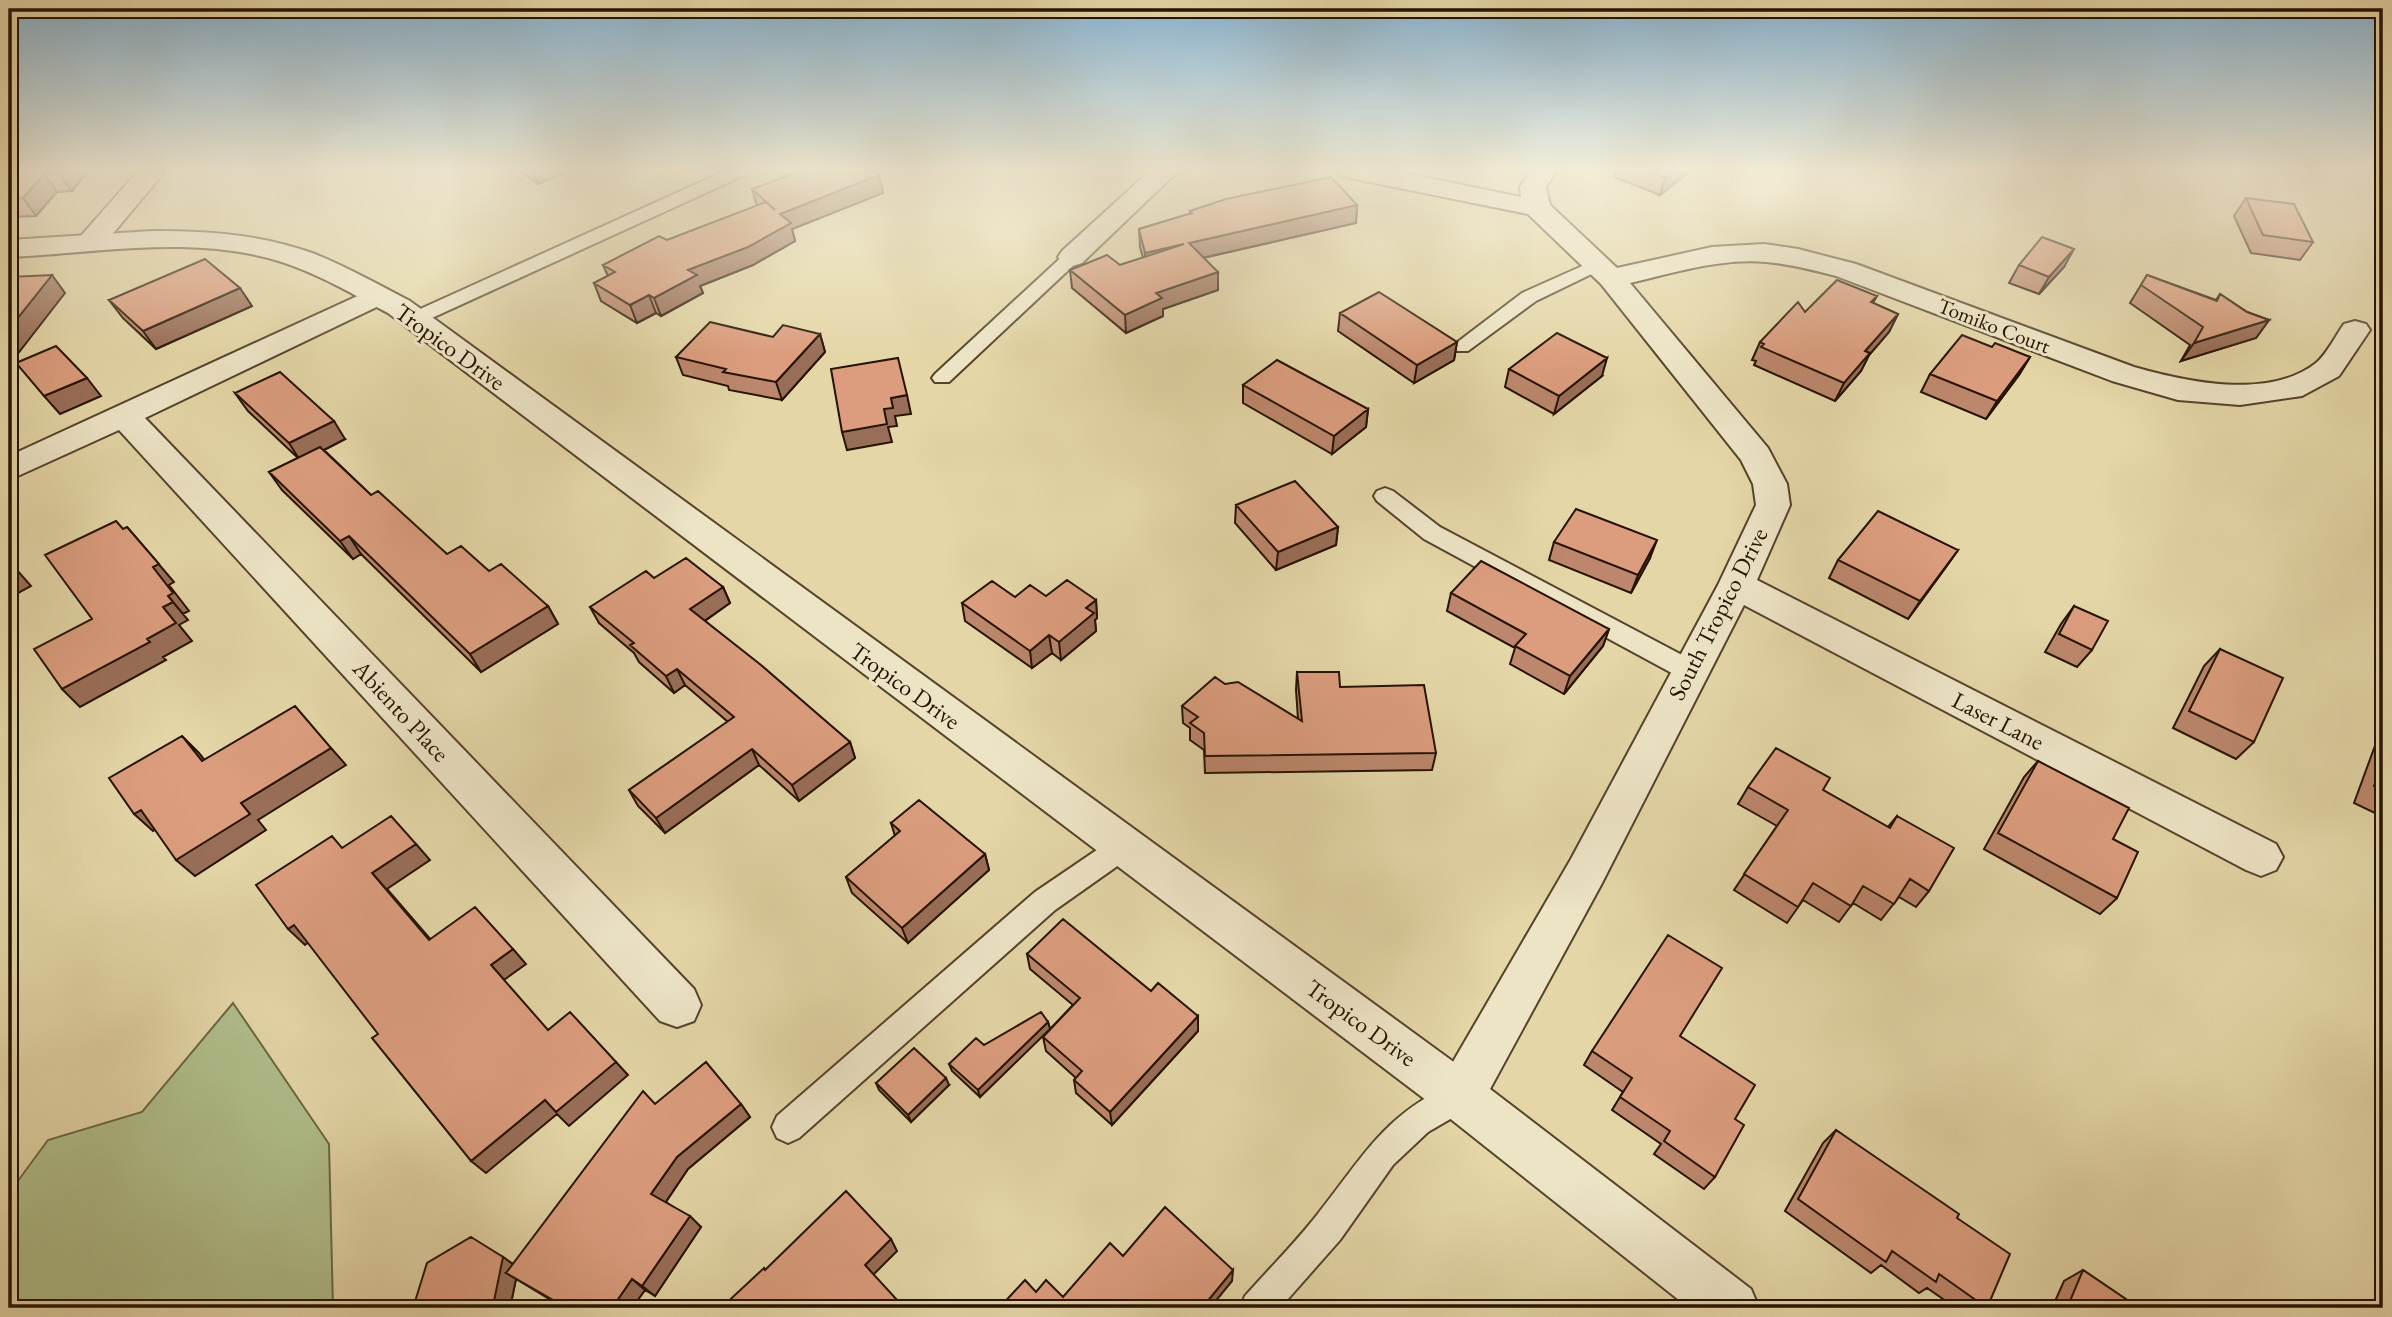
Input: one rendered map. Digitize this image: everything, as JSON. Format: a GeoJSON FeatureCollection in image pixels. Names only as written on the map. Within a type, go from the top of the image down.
{"type":"FeatureCollection","features":[{"type":"Feature","properties":{"kind":"street"},"geometry":{"type":"LineString","coordinates":[[90,243],[100,231]]}},
{"type":"Feature","properties":{"kind":"street"},"geometry":{"type":"LineString","coordinates":[[1072,257],[1100,231]]}},
{"type":"Feature","properties":{"kind":"street","name":"South Tropico Drive"},"geometry":{"type":"LineString","coordinates":[[1460,1096],[1586,872],[1736,585],[1773,505],[1770,484],[1756,456],[1605,271],[1562,231]]}},
{"type":"Feature","properties":{"kind":"street","name":"Tropico Drive"},"geometry":{"type":"LineString","coordinates":[[9,249],[184,240],[235,243],[293,256],[377,296],[414,319],[1460,1096],[1732,1308]]}},
{"type":"Feature","properties":{"kind":"street","name":"Tomiko Court"},"geometry":{"type":"LineString","coordinates":[[1605,271],[1712,256],[1764,253],[1798,258],[1846,270],[2123,374],[2178,390],[2240,395],[2291,388],[2328,369],[2355,330]]}},
{"type":"Feature","properties":{"kind":"street"},"geometry":{"type":"LineString","coordinates":[[9,469],[377,296]]}},
{"type":"Feature","properties":{"kind":"street","name":"Abiento Place"},"geometry":{"type":"LineString","coordinates":[[124,416],[677,1005]]}},
{"type":"Feature","properties":{"kind":"street","name":"Laser Lane"},"geometry":{"type":"LineString","coordinates":[[1736,585],[2261,857]]}},
{"type":"Feature","properties":{"kind":"lane"},"geometry":{"type":"LineString","coordinates":[[414,319],[606,231]]}},
{"type":"Feature","properties":{"kind":"lane"},"geometry":{"type":"LineString","coordinates":[[942,378],[1072,257]]}},
{"type":"Feature","properties":{"kind":"lane"},"geometry":{"type":"LineString","coordinates":[[1461,347],[1529,297],[1605,271]]}},
{"type":"Feature","properties":{"kind":"lane"},"geometry":{"type":"LineString","coordinates":[[1385,496],[1432,533],[1690,671]]}},
{"type":"Feature","properties":{"kind":"lane"},"geometry":{"type":"LineString","coordinates":[[788,1127],[1045,901],[1123,847]]}},
{"type":"Feature","properties":{"kind":"lane"},"geometry":{"type":"LineString","coordinates":[[1257,1308],[1328,1228],[1382,1154],[1417,1121],[1460,1096]]}},
{"type":"Feature","properties":{"kind":"green space"},"geometry":{"type":"Polygon","coordinates":[[[233,1003],[329,1144],[333,1308],[9,1308],[9,1193],[48,1140],[142,1112],[233,1003]]]}},
{"type":"Feature","properties":{"kind":"building"},"geometry":{"type":"Polygon","coordinates":[[[689,231],[776,231],[748,247],[688,270],[697,275],[654,298],[649,295],[630,305],[594,283],[615,272],[603,265],[659,236],[667,240],[689,231]]]}},
{"type":"Feature","properties":{"kind":"building"},"geometry":{"type":"Polygon","coordinates":[[[1140,231],[1240,231],[1189,243],[1218,272],[1156,293],[1162,298],[1125,315],[1070,270],[1107,255],[1120,265],[1184,244],[1145,253],[1140,231]]]}},
{"type":"Feature","properties":{"kind":"building"},"geometry":{"type":"Polygon","coordinates":[[[2261,231],[2308,231],[2313,242],[2263,235],[2261,231]]]}},
{"type":"Feature","properties":{"kind":"building"},"geometry":{"type":"Polygon","coordinates":[[[2042,237],[2074,249],[2049,277],[2019,265],[2042,237]]]}},
{"type":"Feature","properties":{"kind":"building"},"geometry":{"type":"Polygon","coordinates":[[[205,259],[240,288],[143,331],[109,300],[205,259]]]}},
{"type":"Feature","properties":{"kind":"building"},"geometry":{"type":"Polygon","coordinates":[[[52,275],[9,329],[9,277],[52,275]]]}},
{"type":"Feature","properties":{"kind":"building"},"geometry":{"type":"Polygon","coordinates":[[[2147,275],[2217,301],[2220,294],[2247,312],[2269,320],[2194,343],[2203,327],[2141,285],[2147,275]]]}},
{"type":"Feature","properties":{"kind":"building"},"geometry":{"type":"Polygon","coordinates":[[[1837,280],[1877,296],[1871,302],[1898,314],[1865,351],[1870,353],[1844,383],[1761,347],[1764,344],[1760,342],[1798,302],[1805,312],[1837,280]]]}},
{"type":"Feature","properties":{"kind":"building"},"geometry":{"type":"Polygon","coordinates":[[[1379,292],[1457,342],[1417,365],[1340,313],[1379,292]]]}},
{"type":"Feature","properties":{"kind":"building"},"geometry":{"type":"Polygon","coordinates":[[[710,322],[773,337],[783,325],[820,334],[776,382],[723,372],[726,369],[676,357],[710,322]]]}},
{"type":"Feature","properties":{"kind":"building"},"geometry":{"type":"Polygon","coordinates":[[[1557,333],[1607,358],[1559,396],[1509,369],[1557,333]]]}},
{"type":"Feature","properties":{"kind":"building"},"geometry":{"type":"Polygon","coordinates":[[[1962,335],[1992,347],[1995,343],[2030,357],[1997,401],[1930,374],[1962,335]]]}},
{"type":"Feature","properties":{"kind":"building"},"geometry":{"type":"Polygon","coordinates":[[[56,346],[87,378],[44,396],[16,363],[56,346]]]}},
{"type":"Feature","properties":{"kind":"building"},"geometry":{"type":"Polygon","coordinates":[[[898,358],[907,395],[891,398],[893,408],[884,409],[887,424],[842,432],[831,369],[898,358]]]}},
{"type":"Feature","properties":{"kind":"building"},"geometry":{"type":"Polygon","coordinates":[[[1277,360],[1368,409],[1334,436],[1243,385],[1277,360]]]}},
{"type":"Feature","properties":{"kind":"building"},"geometry":{"type":"Polygon","coordinates":[[[280,372],[334,421],[289,443],[235,393],[280,372]]]}},
{"type":"Feature","properties":{"kind":"building"},"geometry":{"type":"Polygon","coordinates":[[[320,447],[371,495],[378,491],[447,554],[461,546],[489,571],[501,564],[548,606],[470,654],[349,536],[340,541],[269,472],[320,447]]]}},
{"type":"Feature","properties":{"kind":"building"},"geometry":{"type":"Polygon","coordinates":[[[1295,481],[1338,527],[1278,552],[1236,505],[1295,481]]]}},
{"type":"Feature","properties":{"kind":"building"},"geometry":{"type":"Polygon","coordinates":[[[1576,509],[1657,540],[1638,575],[1554,542],[1576,509]]]}},
{"type":"Feature","properties":{"kind":"building"},"geometry":{"type":"Polygon","coordinates":[[[1878,511],[1958,550],[1920,601],[1838,560],[1878,511]]]}},
{"type":"Feature","properties":{"kind":"building"},"geometry":{"type":"Polygon","coordinates":[[[116,521],[123,529],[127,527],[159,564],[153,567],[173,593],[168,596],[173,602],[163,607],[176,623],[147,639],[150,642],[62,689],[34,649],[92,619],[45,555],[116,521]]]}},
{"type":"Feature","properties":{"kind":"building"},"geometry":{"type":"Polygon","coordinates":[[[686,558],[723,587],[690,609],[761,665],[850,742],[792,785],[752,749],[656,818],[629,790],[734,717],[677,669],[666,676],[630,645],[634,643],[590,607],[646,571],[654,578],[686,558]]]}},
{"type":"Feature","properties":{"kind":"building"},"geometry":{"type":"Polygon","coordinates":[[[1481,561],[1609,629],[1570,676],[1515,646],[1526,634],[1451,593],[1481,561]]]}},
{"type":"Feature","properties":{"kind":"building"},"geometry":{"type":"Polygon","coordinates":[[[9,563],[17,572],[9,577],[9,563]]]}},
{"type":"Feature","properties":{"kind":"building"},"geometry":{"type":"Polygon","coordinates":[[[1067,580],[1096,600],[1086,608],[1094,613],[1059,642],[1049,635],[1030,651],[962,603],[992,581],[1015,597],[1030,585],[1046,596],[1067,580]]]}},
{"type":"Feature","properties":{"kind":"building"},"geometry":{"type":"Polygon","coordinates":[[[2074,606],[2108,621],[2092,650],[2059,634],[2074,606]]]}},
{"type":"Feature","properties":{"kind":"building"},"geometry":{"type":"Polygon","coordinates":[[[2220,649],[2283,678],[2254,742],[2189,711],[2220,649]]]}},
{"type":"Feature","properties":{"kind":"building"},"geometry":{"type":"Polygon","coordinates":[[[1297,672],[1339,672],[1340,687],[1424,685],[1436,753],[1205,756],[1204,733],[1190,723],[1198,717],[1182,706],[1215,677],[1225,684],[1238,682],[1302,721],[1297,672]]]}},
{"type":"Feature","properties":{"kind":"building"},"geometry":{"type":"Polygon","coordinates":[[[295,706],[331,748],[241,803],[250,814],[176,860],[141,810],[134,814],[109,778],[182,736],[202,761],[295,706]]]}},
{"type":"Feature","properties":{"kind":"building"},"geometry":{"type":"Polygon","coordinates":[[[1776,748],[1830,778],[1823,790],[1890,828],[1897,816],[1954,848],[1929,891],[1910,879],[1894,904],[1863,886],[1851,906],[1813,883],[1798,907],[1744,874],[1788,810],[1748,787],[1776,748]]]}},
{"type":"Feature","properties":{"kind":"building"},"geometry":{"type":"Polygon","coordinates":[[[2038,761],[2129,808],[2113,839],[2138,852],[2117,898],[1998,833],[2038,761]]]}},
{"type":"Feature","properties":{"kind":"building"},"geometry":{"type":"Polygon","coordinates":[[[2383,761],[2383,790],[2374,786],[2383,761]]]}},
{"type":"Feature","properties":{"kind":"building"},"geometry":{"type":"Polygon","coordinates":[[[919,800],[985,854],[902,928],[846,877],[900,831],[891,823],[919,800]]]}},
{"type":"Feature","properties":{"kind":"building"},"geometry":{"type":"Polygon","coordinates":[[[391,816],[416,844],[372,873],[429,940],[475,907],[513,949],[491,965],[548,1030],[570,1012],[616,1062],[556,1112],[545,1100],[471,1161],[372,1038],[378,1034],[294,925],[288,929],[256,885],[332,836],[342,848],[391,816]]]}},
{"type":"Feature","properties":{"kind":"building"},"geometry":{"type":"Polygon","coordinates":[[[1063,919],[1151,991],[1158,983],[1198,1016],[1110,1112],[1074,1080],[1082,1071],[1043,1037],[1080,998],[1027,954],[1063,919]]]}},
{"type":"Feature","properties":{"kind":"building"},"geometry":{"type":"Polygon","coordinates":[[[1668,935],[1722,968],[1680,1036],[1755,1085],[1735,1119],[1744,1125],[1715,1177],[1664,1141],[1670,1131],[1620,1097],[1632,1078],[1592,1051],[1668,935]]]}},
{"type":"Feature","properties":{"kind":"building"},"geometry":{"type":"Polygon","coordinates":[[[1041,1012],[1048,1022],[978,1090],[949,1064],[976,1038],[984,1045],[1041,1012]]]}},
{"type":"Feature","properties":{"kind":"building"},"geometry":{"type":"Polygon","coordinates":[[[914,1048],[946,1078],[908,1115],[876,1083],[914,1048]]]}},
{"type":"Feature","properties":{"kind":"building"},"geometry":{"type":"Polygon","coordinates":[[[706,1062],[741,1104],[677,1157],[651,1194],[690,1216],[642,1286],[632,1279],[612,1308],[567,1308],[506,1273],[643,1091],[655,1104],[706,1062]]]}},
{"type":"Feature","properties":{"kind":"building"},"geometry":{"type":"Polygon","coordinates":[[[1836,1130],[1959,1214],[1957,1218],[2010,1254],[1987,1308],[1939,1274],[1936,1282],[1892,1251],[1886,1262],[1798,1199],[1836,1130]]]}},
{"type":"Feature","properties":{"kind":"building"},"geometry":{"type":"Polygon","coordinates":[[[846,1191],[891,1239],[865,1265],[898,1301],[891,1308],[721,1308],[764,1268],[765,1270],[846,1191]]]}},
{"type":"Feature","properties":{"kind":"building"},"geometry":{"type":"Polygon","coordinates":[[[1165,1207],[1233,1270],[1202,1308],[999,1308],[1025,1280],[1036,1292],[1046,1280],[1063,1297],[1110,1243],[1123,1256],[1165,1207]]]}},
{"type":"Feature","properties":{"kind":"building"},"geometry":{"type":"Polygon","coordinates":[[[471,1237],[503,1257],[494,1301],[483,1308],[413,1308],[427,1263],[471,1237]]]}},
{"type":"Feature","properties":{"kind":"building"},"geometry":{"type":"Polygon","coordinates":[[[2083,1270],[2139,1308],[2067,1308],[2083,1270]]]}}]}
